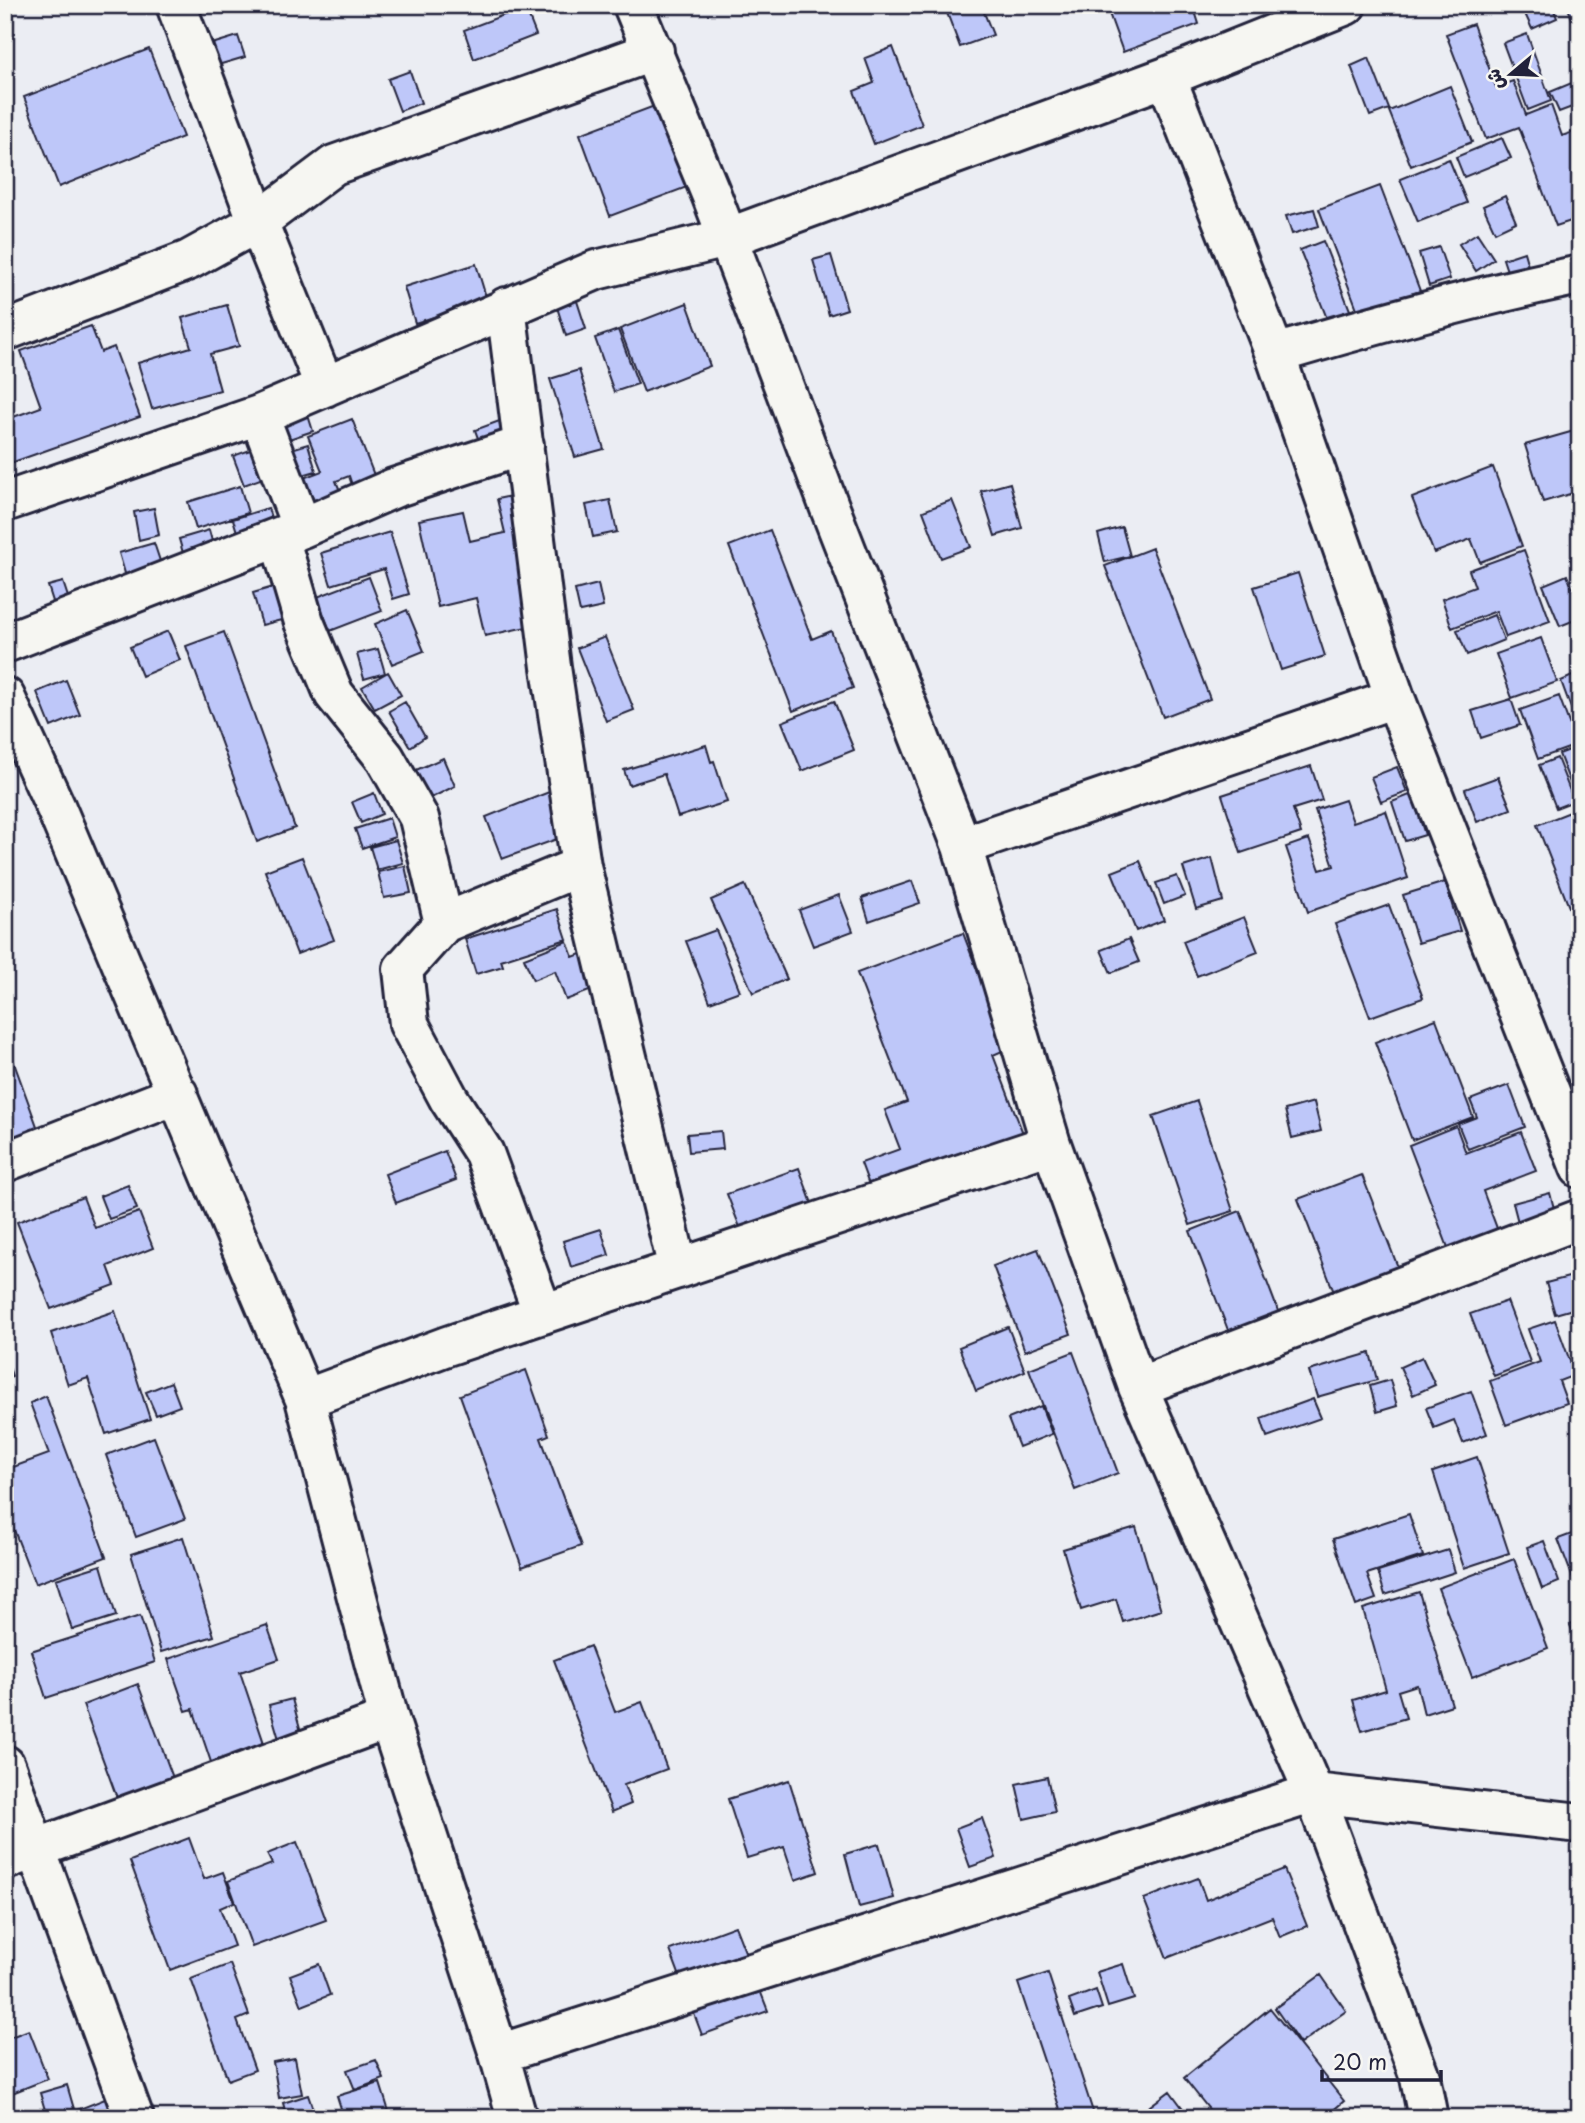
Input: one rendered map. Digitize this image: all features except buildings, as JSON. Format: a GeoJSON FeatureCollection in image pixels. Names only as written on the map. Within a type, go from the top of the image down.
{"type":"FeatureCollection","features":[{"type":"Feature","properties":{"kind":"street"},"geometry":{"type":"LineString","coordinates":[[176,5],[258,222],[325,387]]}},
{"type":"Feature","properties":{"kind":"street"},"geometry":{"type":"LineString","coordinates":[[633,5],[654,51],[962,846],[1051,1144],[1138,1387],[1314,1793],[1420,2077],[1428,2118]]}},
{"type":"Feature","properties":{"kind":"street"},"geometry":{"type":"LineString","coordinates":[[5,502],[259,415],[596,270],[727,238],[1166,76],[1346,5]]}},
{"type":"Feature","properties":{"kind":"street"},"geometry":{"type":"LineString","coordinates":[[5,331],[189,260],[258,222],[334,165],[654,51]]}},
{"type":"Feature","properties":{"kind":"street"},"geometry":{"type":"LineString","coordinates":[[1166,76],[1275,354],[1395,698],[1580,1168]]}},
{"type":"Feature","properties":{"kind":"street"},"geometry":{"type":"LineString","coordinates":[[1275,354],[1501,291],[1580,275]]}},
{"type":"Feature","properties":{"kind":"street"},"geometry":{"type":"LineString","coordinates":[[506,307],[551,667],[581,866],[678,1269]]}},
{"type":"Feature","properties":{"kind":"street"},"geometry":{"type":"LineString","coordinates":[[259,415],[291,532],[304,622],[334,694],[385,758],[419,818],[444,923]]}},
{"type":"Feature","properties":{"kind":"street"},"geometry":{"type":"LineString","coordinates":[[5,643],[291,532],[394,488],[524,445]]}},
{"type":"Feature","properties":{"kind":"street"},"geometry":{"type":"LineString","coordinates":[[5,697],[56,808],[305,1399],[389,1719],[499,2054],[517,2118]]}},
{"type":"Feature","properties":{"kind":"street"},"geometry":{"type":"LineString","coordinates":[[962,846],[1395,698]]}},
{"type":"Feature","properties":{"kind":"street"},"geometry":{"type":"LineString","coordinates":[[543,1314],[484,1153],[449,1099],[409,1024],[402,969],[444,923],[581,866]]}},
{"type":"Feature","properties":{"kind":"street"},"geometry":{"type":"LineString","coordinates":[[5,1162],[178,1094]]}},
{"type":"Feature","properties":{"kind":"street"},"geometry":{"type":"LineString","coordinates":[[305,1399],[447,1346],[1051,1144]]}},
{"type":"Feature","properties":{"kind":"street"},"geometry":{"type":"LineString","coordinates":[[1138,1387],[1580,1219]]}},
{"type":"Feature","properties":{"kind":"street"},"geometry":{"type":"LineString","coordinates":[[21,1854],[389,1719]]}},
{"type":"Feature","properties":{"kind":"street"},"geometry":{"type":"LineString","coordinates":[[5,1765],[21,1854],[134,2118]]}},
{"type":"Feature","properties":{"kind":"street"},"geometry":{"type":"LineString","coordinates":[[499,2054],[1314,1793],[1580,1823]]}}]}
